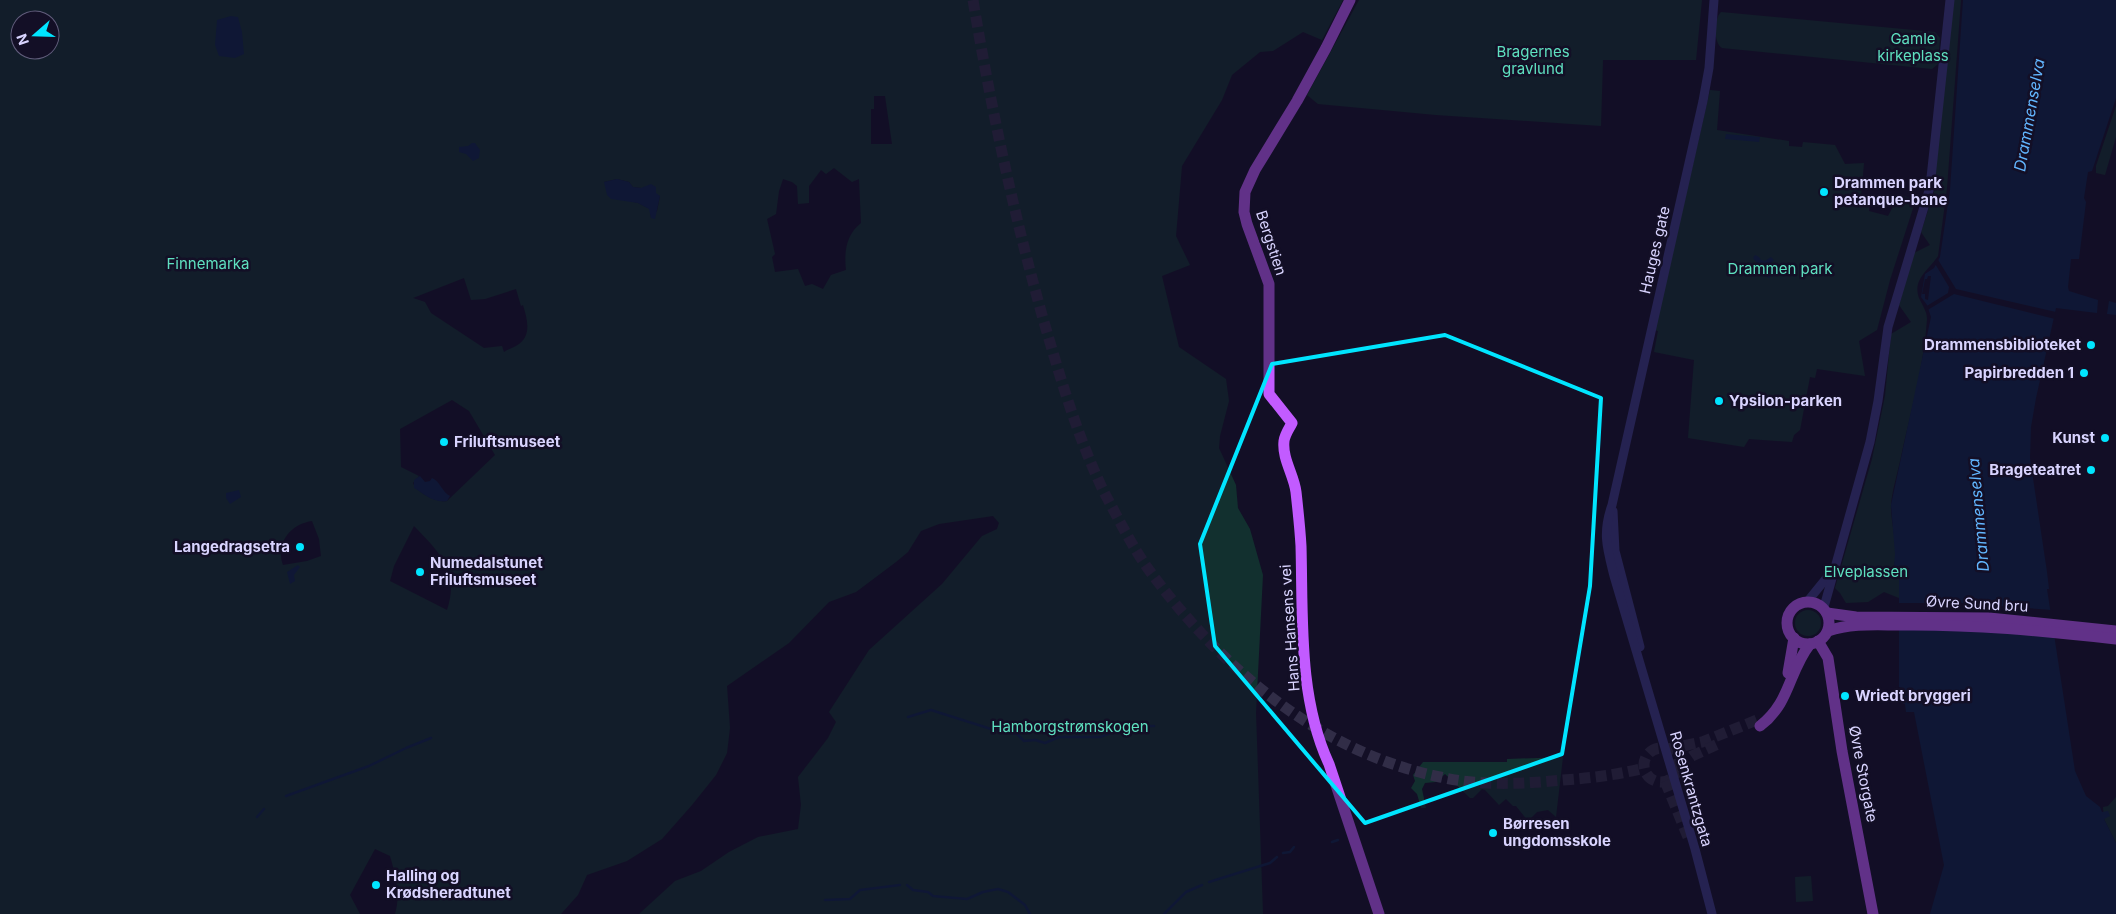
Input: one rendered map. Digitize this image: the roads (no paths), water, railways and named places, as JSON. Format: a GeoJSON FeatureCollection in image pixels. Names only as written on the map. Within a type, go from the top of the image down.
{"type":"FeatureCollection","features":[{"type":"Feature","properties":{"kind":"main road","name":"Bergstien"},"geometry":{"type":"LineString","coordinates":[[1292,423],[1269,394],[1269,284],[1247,224],[1244,212],[1245,192],[1255,170],[1297,101],[1326,48],[1350,0]]}},
{"type":"Feature","properties":{"kind":"main road","name":"Hans Hansens vei"},"geometry":{"type":"LineString","coordinates":[[1292,423],[1284,441],[1286,458],[1296,488],[1301,543],[1303,637],[1310,699],[1320,745],[1329,764],[1379,914]]}},
{"type":"Feature","properties":{"kind":"main road"},"geometry":{"type":"LineString","coordinates":[[1828,631],[1829,619],[1825,610],[1818,604],[1807,602],[1795,607],[1789,614],[1788,629],[1794,638],[1784,684],[1772,706],[1758,723],[1778,709],[1800,658],[1828,631],[1849,626],[1889,621]]}},
{"type":"Feature","properties":{"kind":"main road"},"geometry":{"type":"LineString","coordinates":[[1825,610],[1848,616],[1889,621]]}},
{"type":"Feature","properties":{"kind":"main road","name":"Øvre Sund bru"},"geometry":{"type":"LineString","coordinates":[[1889,621],[2063,629]]}},
{"type":"Feature","properties":{"kind":"main road"},"geometry":{"type":"LineString","coordinates":[[2063,629],[2116,631]]}},
{"type":"Feature","properties":{"kind":"main road"},"geometry":{"type":"LineString","coordinates":[[2063,629],[2116,639]]}},
{"type":"Feature","properties":{"kind":"main road"},"geometry":{"type":"LineString","coordinates":[[1794,638],[1814,643]]}},
{"type":"Feature","properties":{"kind":"main road","name":"Øvre Storgate"},"geometry":{"type":"LineString","coordinates":[[1814,643],[1828,658],[1842,751],[1873,914]]}},
{"type":"Feature","properties":{"kind":"street","name":"Hauges gate"},"geometry":{"type":"LineString","coordinates":[[1617,575],[1605,537],[1607,520],[1612,505],[1706,88],[1714,0]]}},
{"type":"Feature","properties":{"kind":"street"},"geometry":{"type":"LineString","coordinates":[[1825,610],[1833,570],[1870,442],[1878,401],[1886,338],[1933,171],[1950,0]]}},
{"type":"Feature","properties":{"kind":"street"},"geometry":{"type":"LineString","coordinates":[[1807,602],[1833,570]]}},
{"type":"Feature","properties":{"kind":"street","name":"Rosenkrantzgata"},"geometry":{"type":"LineString","coordinates":[[1617,575],[1636,627],[1644,664],[1643,672],[1712,914]]}},
{"type":"Feature","properties":{"kind":"water","name":"Drammenselva"},"geometry":{"type":"Polygon","coordinates":[[[1963,0],[2116,0],[2116,98],[2092,171],[2088,172],[2079,259],[2071,259],[2068,287],[2069,291],[2098,300],[2097,313],[2056,308],[2036,398],[2031,427],[2030,458],[2047,572],[2049,589],[2047,589],[2075,771],[2086,796],[2100,807],[2102,812],[2108,811],[2110,816],[2104,819],[2116,843],[2116,914],[1930,914],[1944,865],[1914,712],[1906,712],[1905,704],[1903,704],[1902,688],[1899,687],[1899,576],[1892,569],[1894,567],[1895,554],[1891,505],[1931,317],[1927,305],[1921,297],[1925,274],[1934,268],[1940,257],[1950,190],[1963,0]]]}},
{"type":"Feature","properties":{"kind":"water"},"geometry":{"type":"Polygon","coordinates":[[[231,16],[238,17],[242,32],[244,54],[235,58],[219,56],[215,45],[217,20],[231,16]]]}},
{"type":"Feature","properties":{"kind":"water"},"geometry":{"type":"Polygon","coordinates":[[[1726,134],[1760,137],[1759,142],[1725,139],[1726,134]]]}},
{"type":"Feature","properties":{"kind":"water"},"geometry":{"type":"Polygon","coordinates":[[[475,143],[480,150],[479,158],[473,161],[466,154],[459,152],[459,147],[468,146],[475,143]]]}},
{"type":"Feature","properties":{"kind":"water"},"geometry":{"type":"Polygon","coordinates":[[[617,179],[629,182],[633,187],[641,188],[651,184],[656,187],[656,193],[660,196],[655,219],[651,218],[649,209],[638,203],[611,199],[607,195],[604,182],[617,179]]]}},
{"type":"Feature","properties":{"kind":"water"},"geometry":{"type":"Polygon","coordinates":[[[1755,255],[1761,260],[1765,261],[1771,257],[1774,260],[1769,265],[1768,270],[1772,275],[1769,278],[1765,273],[1759,272],[1754,276],[1751,273],[1756,269],[1757,263],[1753,258],[1755,255]]]}},
{"type":"Feature","properties":{"kind":"water"},"geometry":{"type":"Polygon","coordinates":[[[2109,301],[2116,303],[2116,315],[2107,314],[2109,301]]]}},
{"type":"Feature","properties":{"kind":"water"},"geometry":{"type":"Polygon","coordinates":[[[420,476],[425,482],[430,481],[432,478],[437,482],[450,496],[447,501],[434,500],[414,488],[414,480],[420,476]]]}},
{"type":"Feature","properties":{"kind":"water"},"geometry":{"type":"Polygon","coordinates":[[[239,490],[241,497],[230,504],[226,498],[226,493],[239,490]]]}},
{"type":"Feature","properties":{"kind":"water"},"geometry":{"type":"Polygon","coordinates":[[[298,565],[300,567],[294,575],[295,581],[290,584],[287,572],[298,565]]]}},
{"type":"Feature","properties":{"kind":"waterway"},"geometry":{"type":"LineString","coordinates":[[908,717],[931,710],[991,729],[1017,734],[1024,741],[1035,740],[1045,743],[1059,737],[1100,737],[1130,726],[1154,726]]}},
{"type":"Feature","properties":{"kind":"waterway"},"geometry":{"type":"LineString","coordinates":[[286,796],[369,766],[431,738]]}},
{"type":"Feature","properties":{"kind":"waterway"},"geometry":{"type":"LineString","coordinates":[[257,817],[264,809]]}},
{"type":"Feature","properties":{"kind":"waterway"},"geometry":{"type":"LineString","coordinates":[[1332,842],[1338,840]]}},
{"type":"Feature","properties":{"kind":"waterway"},"geometry":{"type":"LineString","coordinates":[[1283,853],[1290,852],[1294,847]]}},
{"type":"Feature","properties":{"kind":"waterway"},"geometry":{"type":"LineString","coordinates":[[1209,882],[1270,863],[1277,857]]}},
{"type":"Feature","properties":{"kind":"waterway"},"geometry":{"type":"LineString","coordinates":[[825,900],[850,899],[860,890],[900,885]]}},
{"type":"Feature","properties":{"kind":"waterway"},"geometry":{"type":"LineString","coordinates":[[907,885],[913,890],[928,892],[933,896],[967,899],[983,892],[998,889],[1008,892],[1025,905],[1030,914]]}},
{"type":"Feature","properties":{"kind":"waterway"},"geometry":{"type":"LineString","coordinates":[[1164,914],[1186,892],[1202,885]]}},
{"type":"Feature","properties":{"kind":"tunnel"},"geometry":{"type":"LineString","coordinates":[[973,0],[987,81],[1013,202],[1044,322],[1071,409],[1095,473],[1120,523],[1149,570],[1177,606],[1241,672],[1276,701],[1314,726],[1354,748],[1396,765],[1455,780],[1501,783],[1584,778],[1644,768]]}},
{"type":"Feature","properties":{"kind":"tunnel"},"geometry":{"type":"LineString","coordinates":[[1668,749],[1702,742],[1757,720]]}},
{"type":"Feature","properties":{"kind":"tunnel"},"geometry":{"type":"LineString","coordinates":[[1678,766],[1692,756],[1718,744]]}},
{"type":"Feature","properties":{"kind":"tunnel"},"geometry":{"type":"LineString","coordinates":[[1661,748],[1673,753],[1678,765],[1673,777],[1661,782],[1649,777],[1644,765],[1649,753],[1661,748]]}},
{"type":"Feature","properties":{"kind":"tunnel"},"geometry":{"type":"LineString","coordinates":[[1665,781],[1688,837]]}},
{"type":"Feature","properties":{"kind":"place","name":"Drammen park petanque-bane"},"geometry":{"type":"Point","coordinates":[1824,192]}},
{"type":"Feature","properties":{"kind":"place","name":"Drammensbiblioteket"},"geometry":{"type":"Point","coordinates":[2091,345]}},
{"type":"Feature","properties":{"kind":"place","name":"Papirbredden 1"},"geometry":{"type":"Point","coordinates":[2084,373]}},
{"type":"Feature","properties":{"kind":"place","name":"Ypsilon-parken"},"geometry":{"type":"Point","coordinates":[1719,401]}},
{"type":"Feature","properties":{"kind":"place","name":"Kunst"},"geometry":{"type":"Point","coordinates":[2105,438]}},
{"type":"Feature","properties":{"kind":"place","name":"Friluftsmuseet"},"geometry":{"type":"Point","coordinates":[444,442]}},
{"type":"Feature","properties":{"kind":"place","name":"Brageteatret"},"geometry":{"type":"Point","coordinates":[2091,470]}},
{"type":"Feature","properties":{"kind":"place","name":"Langedragsetra"},"geometry":{"type":"Point","coordinates":[300,547]}},
{"type":"Feature","properties":{"kind":"place","name":"Numedalstunet Friluftsmuseet"},"geometry":{"type":"Point","coordinates":[420,572]}},
{"type":"Feature","properties":{"kind":"place","name":"Wriedt bryggeri"},"geometry":{"type":"Point","coordinates":[1845,696]}},
{"type":"Feature","properties":{"kind":"place","name":"Børresen ungdomsskole"},"geometry":{"type":"Point","coordinates":[1493,833]}},
{"type":"Feature","properties":{"kind":"place","name":"Halling og Krødsheradtunet"},"geometry":{"type":"Point","coordinates":[376,885]}},
{"type":"Feature","properties":{"kind":"park label","name":"Gamle kirkeplass"},"geometry":{"type":"Point","coordinates":[1913,48]}},
{"type":"Feature","properties":{"kind":"park label","name":"Bragernes gravlund"},"geometry":{"type":"Point","coordinates":[1533,60]}},
{"type":"Feature","properties":{"kind":"park label","name":"Finnemarka"},"geometry":{"type":"Point","coordinates":[208,264]}},
{"type":"Feature","properties":{"kind":"park label","name":"Drammen park"},"geometry":{"type":"Point","coordinates":[1780,269]}},
{"type":"Feature","properties":{"kind":"park label","name":"Elveplassen"},"geometry":{"type":"Point","coordinates":[1866,572]}},
{"type":"Feature","properties":{"kind":"park label","name":"Hamborgstrømskogen"},"geometry":{"type":"Point","coordinates":[1070,727]}}]}
